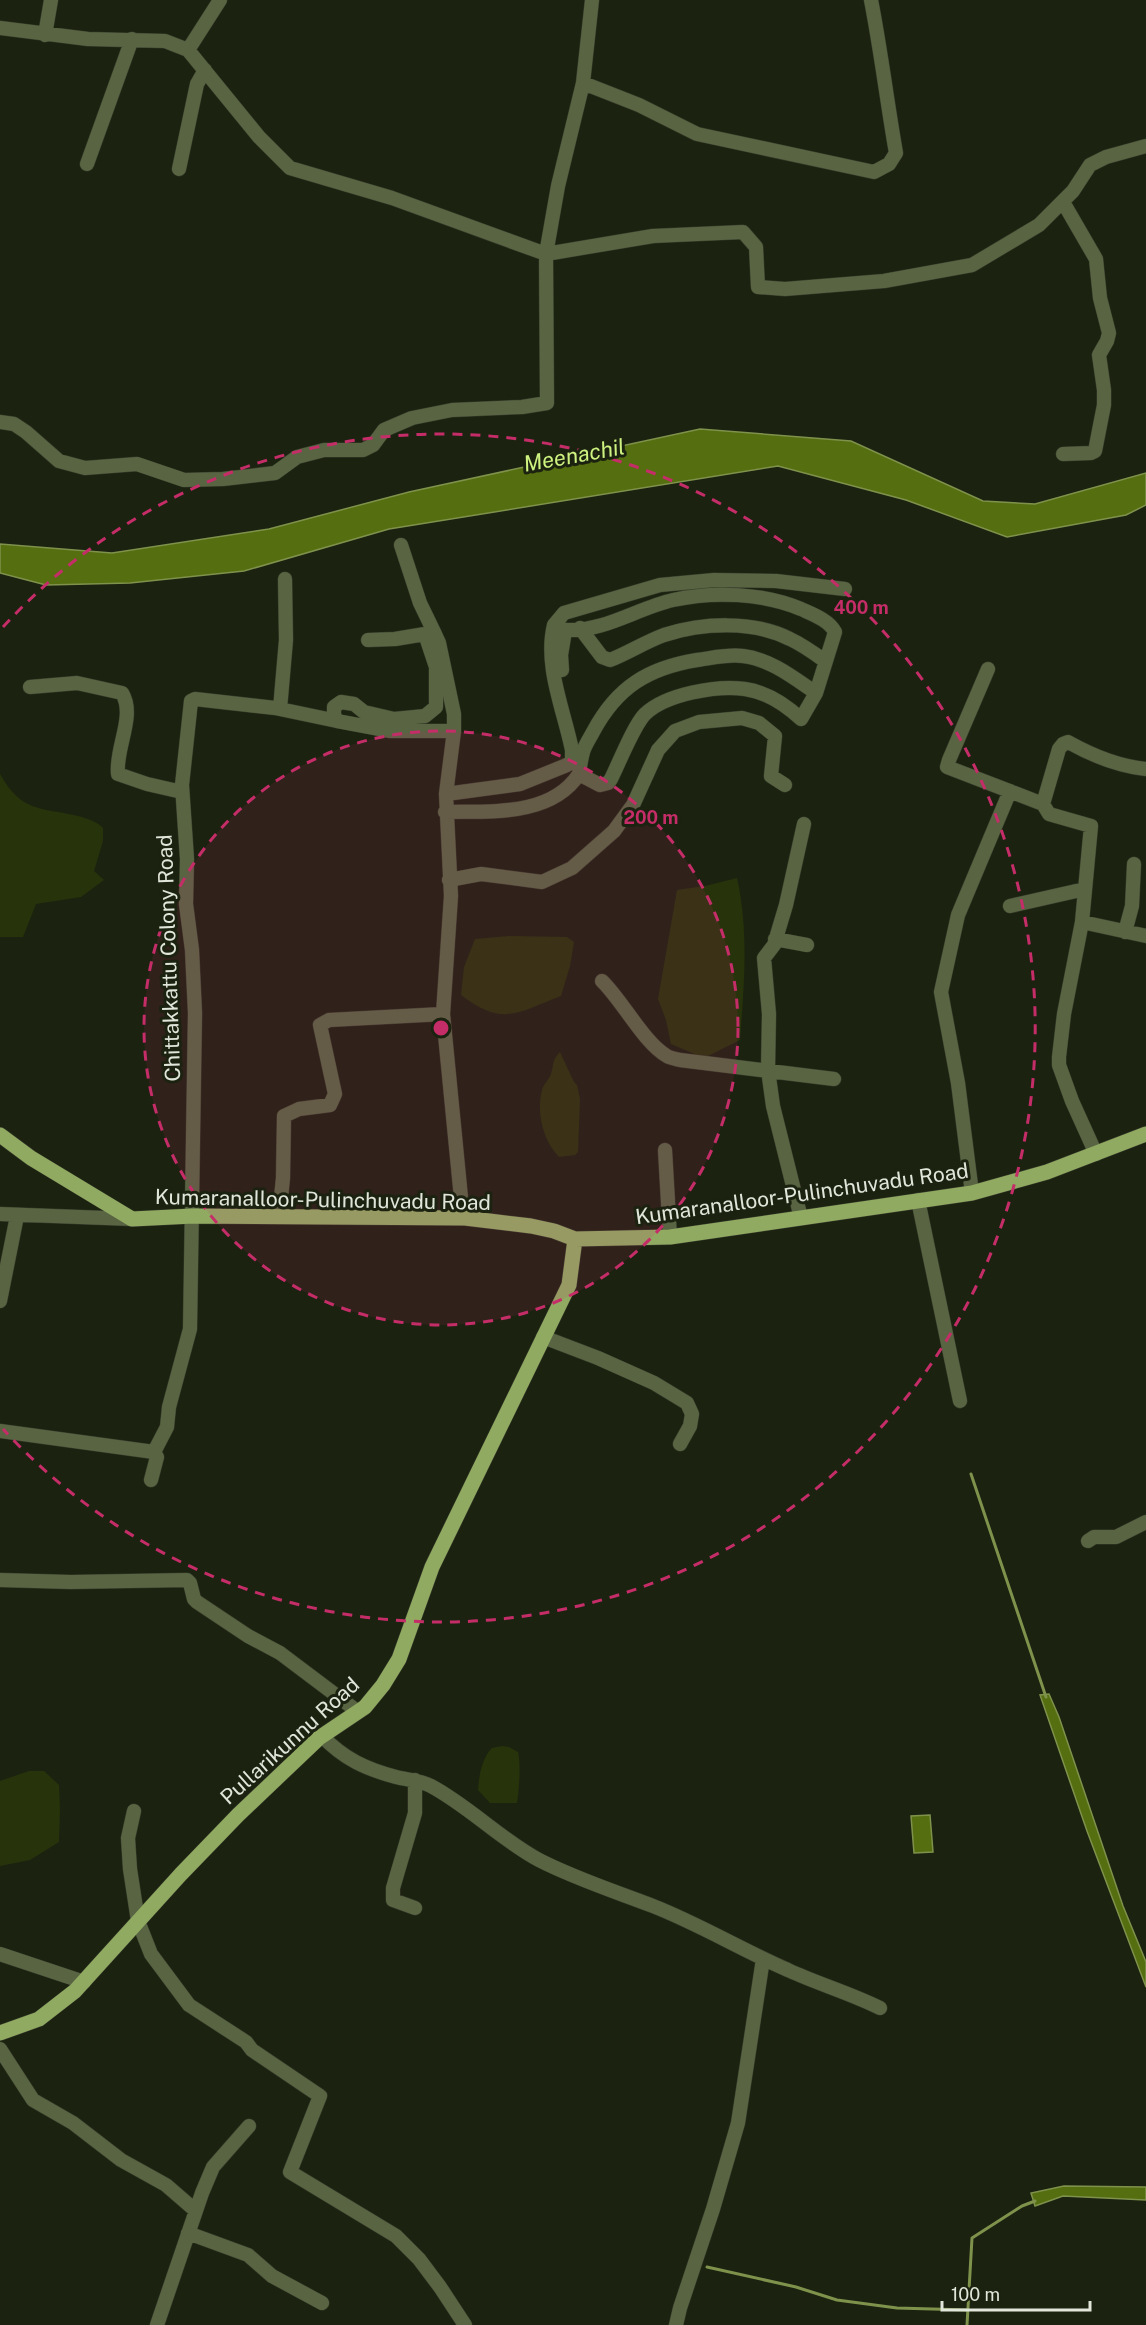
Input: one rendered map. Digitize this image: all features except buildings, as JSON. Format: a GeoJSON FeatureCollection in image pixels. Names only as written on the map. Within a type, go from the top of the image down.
{"type":"FeatureCollection","features":[{"type":"Feature","properties":{"kind":"main road","name":"Kumaranalloor-Pulinchuvadu Road"},"geometry":{"type":"LineString","coordinates":[[132,1220],[192,1216],[463,1218],[531,1226],[554,1231],[574,1239],[670,1238],[972,1193],[1047,1172],[1146,1134]]}},
{"type":"Feature","properties":{"kind":"main road"},"geometry":{"type":"LineString","coordinates":[[0,1135],[31,1158],[132,1220]]}},
{"type":"Feature","properties":{"kind":"main road","name":"Pullarikunnu Road"},"geometry":{"type":"LineString","coordinates":[[0,2033],[39,2019],[75,1991],[238,1815],[322,1736],[365,1707],[383,1685],[399,1659],[432,1568],[568,1285],[574,1239]]}},
{"type":"Feature","properties":{"kind":"street"},"geometry":{"type":"LineString","coordinates":[[45,35],[51,0]]}},
{"type":"Feature","properties":{"kind":"street"},"geometry":{"type":"LineString","coordinates":[[188,50],[220,0]]}},
{"type":"Feature","properties":{"kind":"street"},"geometry":{"type":"LineString","coordinates":[[0,422],[15,424],[58,461],[85,468],[137,464],[184,480],[224,479],[275,473],[297,457],[324,450],[363,450],[373,445],[384,430],[412,418],[452,410],[522,407],[547,403],[546,254],[552,213],[583,82],[592,0]]}},
{"type":"Feature","properties":{"kind":"street"},"geometry":{"type":"LineString","coordinates":[[583,82],[639,105],[697,134],[874,172],[889,164],[896,153],[883,60],[871,0]]}},
{"type":"Feature","properties":{"kind":"street"},"geometry":{"type":"LineString","coordinates":[[0,28],[88,39],[165,41],[188,50],[259,136],[290,168],[393,198],[546,254],[653,236],[743,232],[756,247],[758,287],[785,289],[884,280],[972,265],[1040,225],[1063,202],[1090,165],[1106,157],[1146,146]]}},
{"type":"Feature","properties":{"kind":"street"},"geometry":{"type":"LineString","coordinates":[[87,164],[132,39]]}},
{"type":"Feature","properties":{"kind":"street"},"geometry":{"type":"LineString","coordinates":[[179,169],[197,84],[205,70]]}},
{"type":"Feature","properties":{"kind":"street"},"geometry":{"type":"LineString","coordinates":[[1063,202],[1096,259],[1100,298],[1109,333],[1099,355],[1104,405],[1095,451],[1063,454]]}},
{"type":"Feature","properties":{"kind":"street"},"geometry":{"type":"LineString","coordinates":[[337,722],[334,707],[341,702],[354,704],[364,712],[394,719],[425,716],[436,707],[436,667],[429,633],[401,545]]}},
{"type":"Feature","properties":{"kind":"street"},"geometry":{"type":"LineString","coordinates":[[285,579],[286,640],[280,709],[390,731],[454,731]]}},
{"type":"Feature","properties":{"kind":"street"},"geometry":{"type":"LineString","coordinates":[[446,794],[520,784],[560,769],[572,761],[572,750],[552,660],[551,637],[559,628],[564,613],[660,585],[714,580],[776,581],[845,589]]}},
{"type":"Feature","properties":{"kind":"street"},"geometry":{"type":"LineString","coordinates":[[559,628],[603,625],[646,607],[692,596],[732,596],[782,602],[815,615],[832,627],[835,632],[816,693],[801,719],[777,700],[747,689],[708,690],[678,696],[662,703],[643,716],[608,783],[600,785],[579,774]]}},
{"type":"Feature","properties":{"kind":"street"},"geometry":{"type":"LineString","coordinates":[[580,628],[597,651],[610,660],[661,636],[679,631],[724,625],[774,633],[789,638],[825,661]]}},
{"type":"Feature","properties":{"kind":"street"},"geometry":{"type":"LineString","coordinates":[[559,628],[562,645],[561,667],[582,753]]}},
{"type":"Feature","properties":{"kind":"street"},"geometry":{"type":"LineString","coordinates":[[368,640],[395,639],[429,633]]}},
{"type":"Feature","properties":{"kind":"street"},"geometry":{"type":"LineString","coordinates":[[429,633],[439,643],[454,714],[445,812],[451,896],[443,1014],[463,1218]]}},
{"type":"Feature","properties":{"kind":"street"},"geometry":{"type":"LineString","coordinates":[[445,812],[502,811],[530,806],[556,796],[579,774],[582,753],[613,700],[644,676],[680,663],[726,656],[744,656],[781,670],[816,693]]}},
{"type":"Feature","properties":{"kind":"street"},"geometry":{"type":"LineString","coordinates":[[988,669],[947,767],[1043,804],[1049,814],[1091,826],[1083,922],[1064,1014],[1059,1065],[1084,1130],[1096,1154]]}},
{"type":"Feature","properties":{"kind":"street"},"geometry":{"type":"LineString","coordinates":[[30,687],[77,683],[122,693],[127,701],[124,734],[117,764],[118,774],[182,792]]}},
{"type":"Feature","properties":{"kind":"street","name":"Chittakkattu Colony Road"},"geometry":{"type":"LineString","coordinates":[[151,1480],[156,1457],[154,1452],[166,1427],[171,1398],[190,1329],[195,1013],[192,950],[186,904],[187,859],[182,792],[192,700],[280,709]]}},
{"type":"Feature","properties":{"kind":"street"},"geometry":{"type":"LineString","coordinates":[[449,880],[481,874],[542,882],[572,868],[614,831],[633,806],[650,767],[666,740],[675,730],[699,723],[742,718],[768,728],[775,736],[771,776],[785,785]]}},
{"type":"Feature","properties":{"kind":"street"},"geometry":{"type":"LineString","coordinates":[[1043,804],[1059,749],[1068,742],[1093,756],[1130,767],[1146,769]]}},
{"type":"Feature","properties":{"kind":"street"},"geometry":{"type":"LineString","coordinates":[[972,1193],[958,1083],[941,992],[958,915],[1010,791]]}},
{"type":"Feature","properties":{"kind":"street"},"geometry":{"type":"LineString","coordinates":[[801,1218],[773,1106],[768,1070],[769,1014],[764,958],[776,939],[804,824]]}},
{"type":"Feature","properties":{"kind":"street"},"geometry":{"type":"LineString","coordinates":[[1125,932],[1132,906],[1134,864]]}},
{"type":"Feature","properties":{"kind":"street"},"geometry":{"type":"LineString","coordinates":[[1010,906],[1085,889]]}},
{"type":"Feature","properties":{"kind":"street"},"geometry":{"type":"LineString","coordinates":[[1083,922],[1146,936]]}},
{"type":"Feature","properties":{"kind":"street"},"geometry":{"type":"LineString","coordinates":[[776,939],[807,945]]}},
{"type":"Feature","properties":{"kind":"street"},"geometry":{"type":"LineString","coordinates":[[602,981],[613,991],[650,1041],[667,1056],[680,1060],[834,1079]]}},
{"type":"Feature","properties":{"kind":"street"},"geometry":{"type":"LineString","coordinates":[[279,1217],[283,1178],[284,1116],[299,1108],[330,1105],[335,1094],[320,1025],[329,1020],[443,1014]]}},
{"type":"Feature","properties":{"kind":"street"},"geometry":{"type":"LineString","coordinates":[[665,1150],[670,1238]]}},
{"type":"Feature","properties":{"kind":"street"},"geometry":{"type":"LineString","coordinates":[[918,1200],[960,1401]]}},
{"type":"Feature","properties":{"kind":"street"},"geometry":{"type":"LineString","coordinates":[[0,1214],[132,1220]]}},
{"type":"Feature","properties":{"kind":"street"},"geometry":{"type":"LineString","coordinates":[[0,1301],[17,1216]]}},
{"type":"Feature","properties":{"kind":"street"},"geometry":{"type":"LineString","coordinates":[[543,1337],[654,1383],[687,1403],[692,1414],[690,1426],[680,1444]]}},
{"type":"Feature","properties":{"kind":"street"},"geometry":{"type":"LineString","coordinates":[[0,1431],[154,1452]]}},
{"type":"Feature","properties":{"kind":"street"},"geometry":{"type":"LineString","coordinates":[[1088,1541],[1094,1537],[1116,1537],[1146,1522]]}},
{"type":"Feature","properties":{"kind":"street"},"geometry":{"type":"LineString","coordinates":[[0,1580],[71,1582],[186,1580],[190,1582],[194,1599],[197,1602],[248,1636],[280,1653],[357,1711]]}},
{"type":"Feature","properties":{"kind":"street"},"geometry":{"type":"LineString","coordinates":[[322,1736],[350,1760],[388,1775],[430,1785],[475,1814],[505,1839],[593,1886],[662,1910],[791,1972],[858,1997],[880,2008]]}},
{"type":"Feature","properties":{"kind":"street"},"geometry":{"type":"LineString","coordinates":[[415,1780],[415,1813],[393,1888],[393,1900],[415,1908]]}},
{"type":"Feature","properties":{"kind":"street"},"geometry":{"type":"LineString","coordinates":[[134,1811],[128,1838],[138,1921],[151,1954],[189,2005],[246,2042],[252,2050],[320,2096],[291,2172],[396,2236],[440,2287],[465,2325]]}},
{"type":"Feature","properties":{"kind":"street"},"geometry":{"type":"LineString","coordinates":[[0,1954],[84,1982]]}},
{"type":"Feature","properties":{"kind":"street"},"geometry":{"type":"LineString","coordinates":[[676,2325],[738,2123],[763,1959]]}},
{"type":"Feature","properties":{"kind":"street"},"geometry":{"type":"LineString","coordinates":[[0,2049],[33,2100],[73,2123],[121,2160],[166,2185],[196,2211]]}},
{"type":"Feature","properties":{"kind":"street"},"geometry":{"type":"LineString","coordinates":[[157,2325],[213,2167],[249,2126]]}},
{"type":"Feature","properties":{"kind":"street"},"geometry":{"type":"LineString","coordinates":[[188,2233],[248,2255],[272,2276],[322,2303]]}},
{"type":"Feature","properties":{"kind":"shaded area"},"geometry":{"type":"Polygon","coordinates":[[[700,429],[851,441],[983,501],[1035,504],[1146,473],[1146,505],[1126,515],[1007,537],[906,500],[778,466],[389,529],[244,571],[130,583],[46,585],[0,573],[0,544],[112,553],[269,529],[409,492],[700,429]]]}},
{"type":"Feature","properties":{"kind":"shaded area"},"geometry":{"type":"Polygon","coordinates":[[[0,774],[8,787],[24,802],[42,809],[85,818],[103,828],[103,841],[94,871],[104,880],[81,897],[36,904],[23,937],[0,937],[0,774]]]}},
{"type":"Feature","properties":{"kind":"shaded area"},"geometry":{"type":"Polygon","coordinates":[[[737,878],[744,938],[740,1040],[704,1058],[671,1044],[666,1020],[658,999],[677,890],[737,878]]]}},
{"type":"Feature","properties":{"kind":"shaded area"},"geometry":{"type":"Polygon","coordinates":[[[509,936],[567,937],[574,942],[561,996],[521,1012],[499,1014],[476,1005],[461,995],[464,967],[475,939],[509,936]]]}},
{"type":"Feature","properties":{"kind":"shaded area"},"geometry":{"type":"Polygon","coordinates":[[[560,1052],[577,1085],[580,1099],[578,1152],[575,1155],[559,1157],[549,1143],[542,1126],[540,1099],[554,1060],[560,1052]]]}},
{"type":"Feature","properties":{"kind":"shaded area"},"geometry":{"type":"Polygon","coordinates":[[[1049,1694],[1059,1717],[1123,1906],[1146,1962],[1146,1987],[1087,1831],[1040,1695],[1049,1694]]]}},
{"type":"Feature","properties":{"kind":"shaded area"},"geometry":{"type":"Polygon","coordinates":[[[502,1746],[518,1752],[520,1770],[517,1803],[490,1803],[478,1790],[483,1762],[492,1748],[502,1746]]]}},
{"type":"Feature","properties":{"kind":"shaded area"},"geometry":{"type":"Polygon","coordinates":[[[29,1771],[44,1771],[59,1785],[59,1842],[30,1860],[0,1866],[0,1781],[29,1771]]]}},
{"type":"Feature","properties":{"kind":"shaded area"},"geometry":{"type":"Polygon","coordinates":[[[930,1815],[933,1852],[914,1853],[911,1816],[930,1815]]]}},
{"type":"Feature","properties":{"kind":"shaded area"},"geometry":{"type":"Polygon","coordinates":[[[1064,2186],[1146,2187],[1146,2200],[1063,2196],[1035,2206],[1031,2193],[1064,2186]]]}},
{"type":"Feature","properties":{"kind":"waterway"},"geometry":{"type":"LineString","coordinates":[[971,1474],[1046,1697]]}},
{"type":"Feature","properties":{"kind":"waterway"},"geometry":{"type":"LineString","coordinates":[[967,2325],[972,2238],[1022,2206],[1035,2201]]}},
{"type":"Feature","properties":{"kind":"waterway"},"geometry":{"type":"LineString","coordinates":[[707,2267],[796,2287],[837,2300],[897,2308],[968,2310]]}},
{"type":"Feature","properties":{"kind":"water label","name":"Meenachil"},"geometry":{"type":"Point","coordinates":[574,455]}}]}
